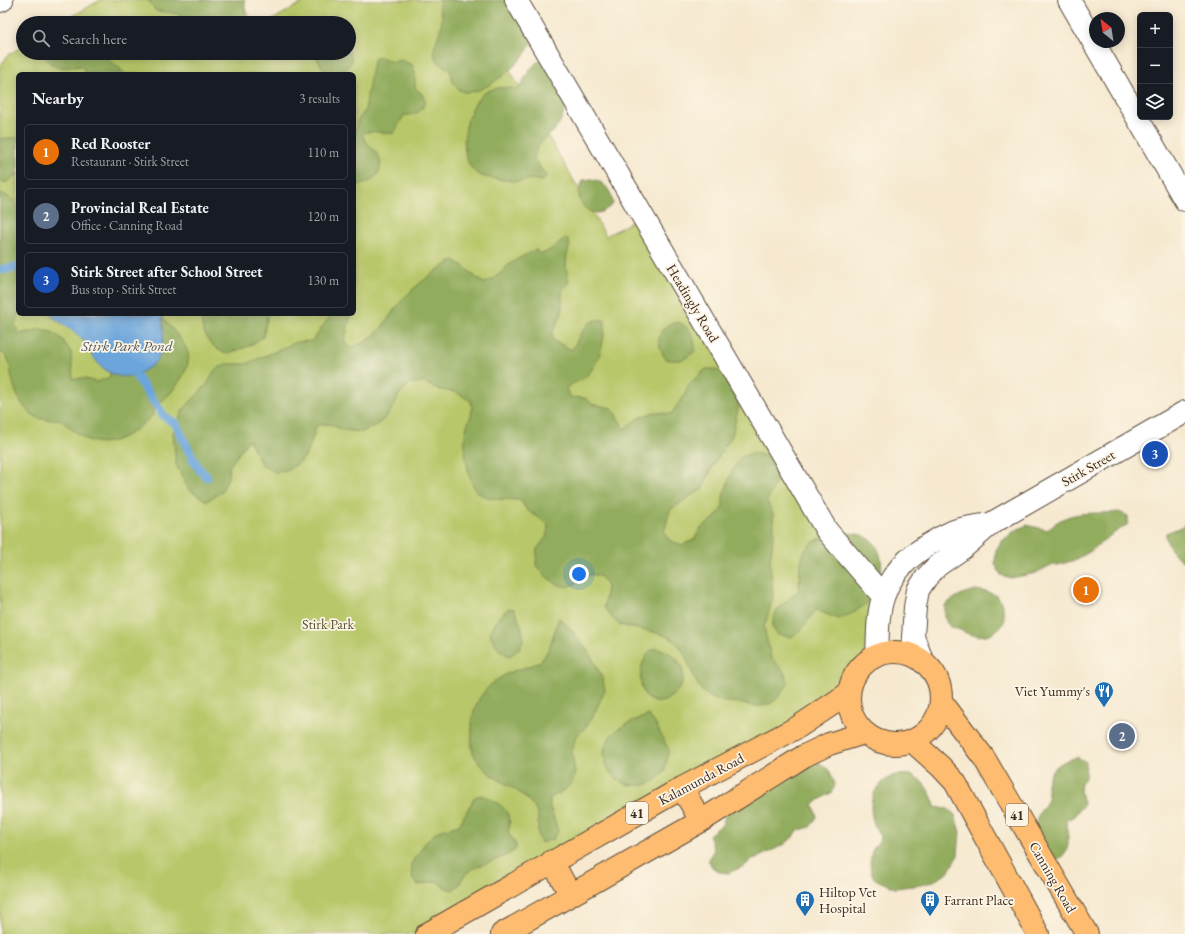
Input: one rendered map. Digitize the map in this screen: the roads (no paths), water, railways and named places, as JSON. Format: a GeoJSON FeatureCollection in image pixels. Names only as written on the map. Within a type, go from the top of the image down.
{"type":"FeatureCollection","features":[{"type":"Feature","properties":{"kind":"main road","name":"41"},"geometry":{"type":"LineString","coordinates":[[893,652],[909,655],[923,662],[933,672],[939,686],[941,701],[938,714],[932,725],[923,734],[912,741],[900,744],[887,744],[875,740],[864,734],[852,715],[849,693],[852,682],[857,672],[864,664],[877,656],[893,652]]}},
{"type":"Feature","properties":{"kind":"main road","name":"Kalamunda Road"},"geometry":{"type":"LineString","coordinates":[[427,934],[552,861],[682,788],[798,727],[849,693]]}},
{"type":"Feature","properties":{"kind":"main road","name":"Canning Road"},"geometry":{"type":"LineString","coordinates":[[941,701],[984,758],[1087,934]]}},
{"type":"Feature","properties":{"kind":"main road"},"geometry":{"type":"LineString","coordinates":[[502,934],[570,894],[701,821],[804,756],[829,744],[864,734]]}},
{"type":"Feature","properties":{"kind":"main road"},"geometry":{"type":"LineString","coordinates":[[912,741],[955,782],[1038,934]]}},
{"type":"Feature","properties":{"kind":"main road"},"geometry":{"type":"LineString","coordinates":[[682,788],[701,821]]}},
{"type":"Feature","properties":{"kind":"main road"},"geometry":{"type":"LineString","coordinates":[[552,861],[570,894]]}},
{"type":"Feature","properties":{"kind":"street","name":"Headingly Road"},"geometry":{"type":"LineString","coordinates":[[516,0],[827,531],[883,596]]}},
{"type":"Feature","properties":{"kind":"street"},"geometry":{"type":"LineString","coordinates":[[1069,0],[1185,200]]}},
{"type":"Feature","properties":{"kind":"street","name":"Stirk Street"},"geometry":{"type":"LineString","coordinates":[[923,662],[913,636],[915,607],[918,590],[937,566],[963,548],[992,523],[1185,412]]}},
{"type":"Feature","properties":{"kind":"street","name":"Stirk Street"},"geometry":{"type":"LineString","coordinates":[[877,656],[883,596],[892,577],[916,552],[956,531],[992,523]]}},
{"type":"Feature","properties":{"kind":"water","name":"Stirk Park Pond"},"geometry":{"type":"Polygon","coordinates":[[[52,316],[162,316],[163,344],[158,358],[147,369],[134,375],[122,376],[110,373],[104,369],[93,357],[81,338],[52,316]]]}},
{"type":"Feature","properties":{"kind":"waterway"},"geometry":{"type":"LineString","coordinates":[[0,270],[16,267]]}},
{"type":"Feature","properties":{"kind":"waterway"},"geometry":{"type":"LineString","coordinates":[[136,376],[164,416],[176,424],[199,469],[207,477]]}},
{"type":"Feature","properties":{"kind":"place","name":"Stirk Street after School Street"},"geometry":{"type":"Point","coordinates":[1155,454]}},
{"type":"Feature","properties":{"kind":"place","name":"Red Rooster"},"geometry":{"type":"Point","coordinates":[1086,590]}},
{"type":"Feature","properties":{"kind":"place","name":"Viet Yummy's"},"geometry":{"type":"Point","coordinates":[1104,708]}},
{"type":"Feature","properties":{"kind":"place","name":"Provincial Real Estate"},"geometry":{"type":"Point","coordinates":[1122,736]}},
{"type":"Feature","properties":{"kind":"place","name":"Hiltop Vet Hospital"},"geometry":{"type":"Point","coordinates":[805,917]}},
{"type":"Feature","properties":{"kind":"place","name":"Farrant Place"},"geometry":{"type":"Point","coordinates":[930,917]}},
{"type":"Feature","properties":{"kind":"park label","name":"Stirk Park"},"geometry":{"type":"Point","coordinates":[328,624]}}]}
